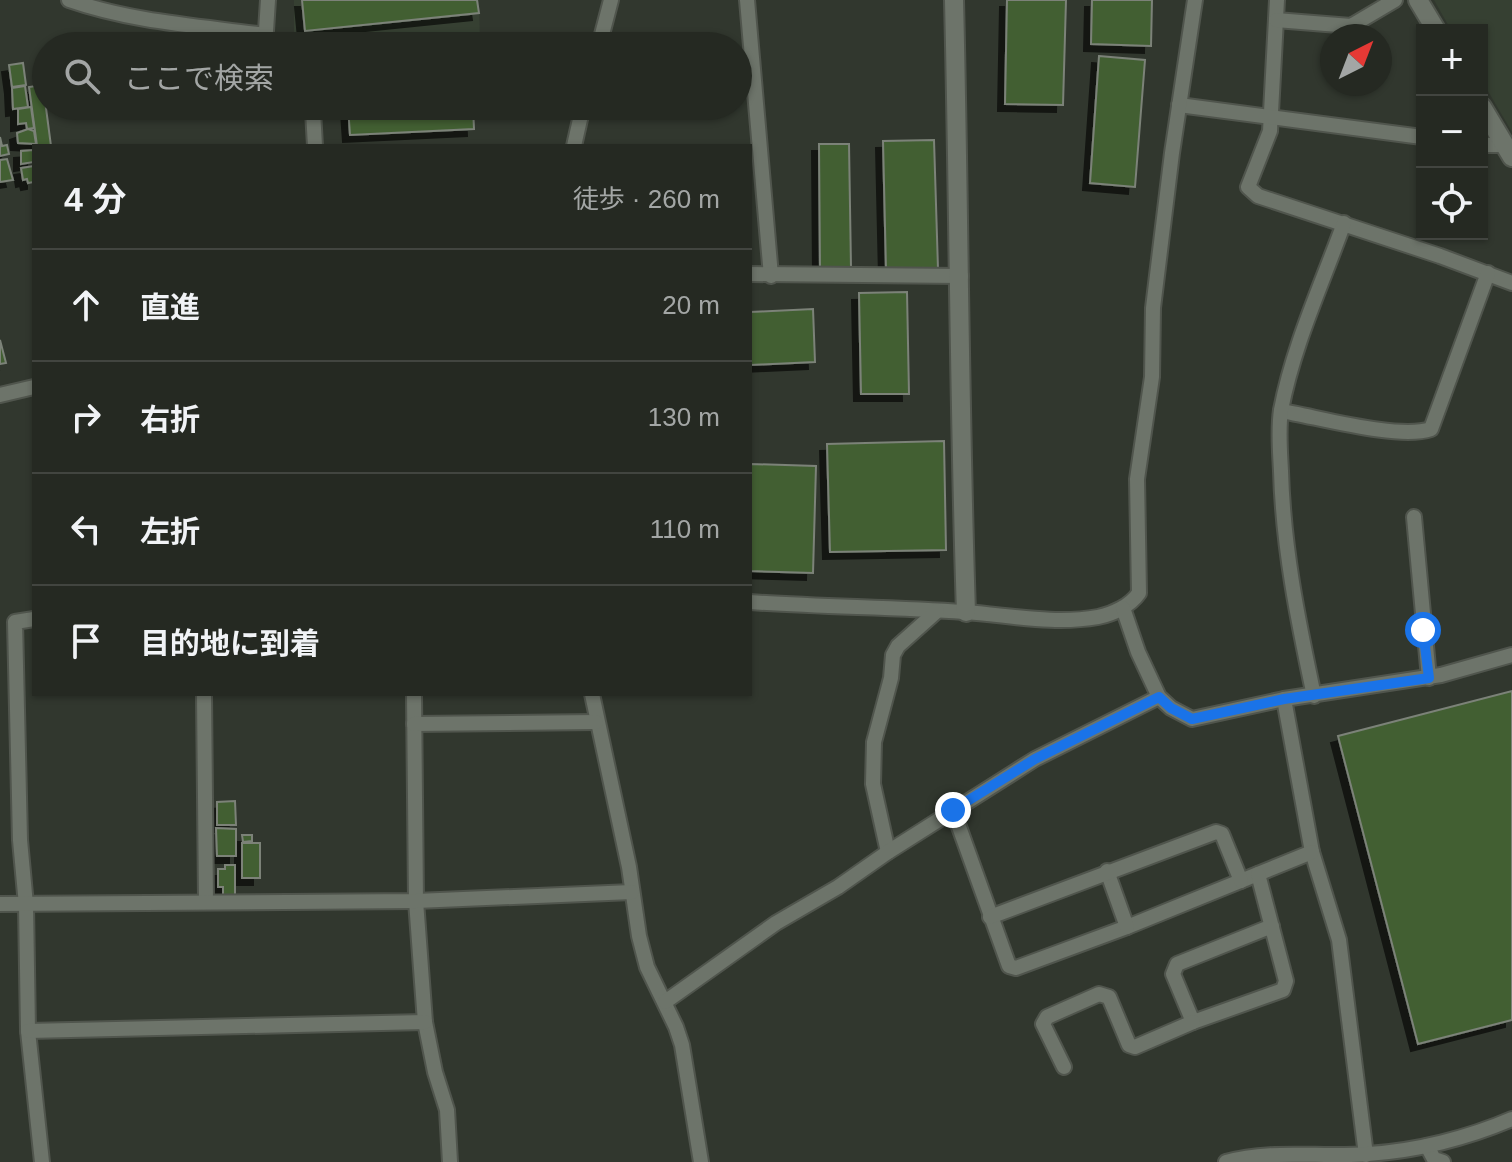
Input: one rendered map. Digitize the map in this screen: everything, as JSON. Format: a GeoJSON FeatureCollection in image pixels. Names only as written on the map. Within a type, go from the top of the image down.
{"type":"FeatureCollection","features":[{"type":"Feature","properties":{"kind":"street"},"geometry":{"type":"LineString","coordinates":[[69,0],[98,10],[219,32]]}},
{"type":"Feature","properties":{"kind":"street"},"geometry":{"type":"LineString","coordinates":[[266,32],[268,0]]}},
{"type":"Feature","properties":{"kind":"street"},"geometry":{"type":"LineString","coordinates":[[603,32],[611,0]]}},
{"type":"Feature","properties":{"kind":"street"},"geometry":{"type":"LineString","coordinates":[[747,0],[750,32]]}},
{"type":"Feature","properties":{"kind":"street"},"geometry":{"type":"LineString","coordinates":[[954,0],[966,612]]}},
{"type":"Feature","properties":{"kind":"street"},"geometry":{"type":"LineString","coordinates":[[752,602],[966,612],[1033,620],[1100,617],[1123,608],[1139,593],[1137,479],[1152,377],[1156,280],[1195,0]]}},
{"type":"Feature","properties":{"kind":"street"},"geometry":{"type":"LineString","coordinates":[[1277,0],[1270,131],[1248,187],[1258,196],[1512,283]]}},
{"type":"Feature","properties":{"kind":"street"},"geometry":{"type":"LineString","coordinates":[[1276,20],[1351,26],[1395,0]]}},
{"type":"Feature","properties":{"kind":"street"},"geometry":{"type":"LineString","coordinates":[[1418,0],[1432,24]]}},
{"type":"Feature","properties":{"kind":"street"},"geometry":{"type":"LineString","coordinates":[[752,58],[771,276]]}},
{"type":"Feature","properties":{"kind":"street"},"geometry":{"type":"LineString","coordinates":[[1179,105],[1416,136]]}},
{"type":"Feature","properties":{"kind":"street"},"geometry":{"type":"LineString","coordinates":[[1488,117],[1508,151]]}},
{"type":"Feature","properties":{"kind":"street"},"geometry":{"type":"LineString","coordinates":[[314,120],[315,144]]}},
{"type":"Feature","properties":{"kind":"street"},"geometry":{"type":"LineString","coordinates":[[574,144],[580,120]]}},
{"type":"Feature","properties":{"kind":"street"},"geometry":{"type":"LineString","coordinates":[[1488,146],[1508,151]]}},
{"type":"Feature","properties":{"kind":"street"},"geometry":{"type":"LineString","coordinates":[[1314,696],[1297,615],[1282,513],[1279,435],[1281,411],[1293,363],[1344,223]]}},
{"type":"Feature","properties":{"kind":"street"},"geometry":{"type":"LineString","coordinates":[[1281,411],[1387,430],[1419,433],[1431,429],[1488,273]]}},
{"type":"Feature","properties":{"kind":"street"},"geometry":{"type":"LineString","coordinates":[[752,274],[961,276]]}},
{"type":"Feature","properties":{"kind":"street"},"geometry":{"type":"LineString","coordinates":[[0,395],[32,387]]}},
{"type":"Feature","properties":{"kind":"street"},"geometry":{"type":"LineString","coordinates":[[1414,517],[1429,678]]}},
{"type":"Feature","properties":{"kind":"street"},"geometry":{"type":"LineString","coordinates":[[1123,608],[1138,652],[1159,697],[1171,708],[1192,719],[1284,699],[1429,678],[1512,655]]}},
{"type":"Feature","properties":{"kind":"street"},"geometry":{"type":"LineString","coordinates":[[888,852],[873,784],[874,742],[891,678],[893,655],[898,646],[937,611]]}},
{"type":"Feature","properties":{"kind":"street"},"geometry":{"type":"LineString","coordinates":[[32,619],[15,622],[28,1031],[42,1162]]}},
{"type":"Feature","properties":{"kind":"street"},"geometry":{"type":"LineString","coordinates":[[204,696],[206,901]]}},
{"type":"Feature","properties":{"kind":"street"},"geometry":{"type":"LineString","coordinates":[[414,696],[416,901],[425,1022],[435,1072],[447,1110],[450,1162]]}},
{"type":"Feature","properties":{"kind":"street"},"geometry":{"type":"LineString","coordinates":[[592,696],[620,821],[639,936],[647,967],[682,1045],[701,1162]]}},
{"type":"Feature","properties":{"kind":"street"},"geometry":{"type":"LineString","coordinates":[[665,1002],[745,943],[838,887],[1035,759],[1159,697]]}},
{"type":"Feature","properties":{"kind":"street"},"geometry":{"type":"LineString","coordinates":[[1284,699],[1312,852],[1339,940],[1366,1155]]}},
{"type":"Feature","properties":{"kind":"street"},"geometry":{"type":"LineString","coordinates":[[414,724],[596,722]]}},
{"type":"Feature","properties":{"kind":"street"},"geometry":{"type":"LineString","coordinates":[[953,810],[1009,966],[1016,968],[1312,852]]}},
{"type":"Feature","properties":{"kind":"street"},"geometry":{"type":"LineString","coordinates":[[990,917],[1216,832],[1222,834],[1241,881]]}},
{"type":"Feature","properties":{"kind":"street"},"geometry":{"type":"LineString","coordinates":[[1107,871],[1127,927]]}},
{"type":"Feature","properties":{"kind":"street"},"geometry":{"type":"LineString","coordinates":[[1064,1067],[1043,1024],[1047,1017],[1099,994],[1109,997],[1129,1045],[1135,1047],[1193,1022],[1283,990],[1286,981],[1258,874]]}},
{"type":"Feature","properties":{"kind":"street"},"geometry":{"type":"LineString","coordinates":[[0,904],[416,901],[632,892]]}},
{"type":"Feature","properties":{"kind":"street"},"geometry":{"type":"LineString","coordinates":[[1193,1022],[1173,974],[1177,964],[1272,926]]}},
{"type":"Feature","properties":{"kind":"street"},"geometry":{"type":"LineString","coordinates":[[28,1031],[425,1022]]}},
{"type":"Feature","properties":{"kind":"street"},"geometry":{"type":"LineString","coordinates":[[1226,1162],[1310,1153],[1366,1155],[1427,1146],[1512,1119]]}},
{"type":"Feature","properties":{"kind":"street"},"geometry":{"type":"LineString","coordinates":[[1427,1146],[1434,1159],[1443,1162]]}},
{"type":"Feature","properties":{"kind":"shaded area"},"geometry":{"type":"Polygon","coordinates":[[[294,0],[479,0],[480,32],[294,32],[294,0]]]}},
{"type":"Feature","properties":{"kind":"shaded area"},"geometry":{"type":"Polygon","coordinates":[[[1434,0],[1512,0],[1512,132],[1488,91],[1488,24],[1448,24],[1434,0]]]}},
{"type":"Feature","properties":{"kind":"building"},"geometry":{"type":"Polygon","coordinates":[[[302,0],[477,0],[479,13],[305,31],[302,0]]]}},
{"type":"Feature","properties":{"kind":"building"},"geometry":{"type":"Polygon","coordinates":[[[1007,0],[1066,0],[1063,105],[1005,104],[1007,0]]]}},
{"type":"Feature","properties":{"kind":"building"},"geometry":{"type":"Polygon","coordinates":[[[1092,0],[1152,0],[1151,46],[1091,44],[1092,0]]]}},
{"type":"Feature","properties":{"kind":"building"},"geometry":{"type":"Polygon","coordinates":[[[1099,56],[1145,60],[1135,187],[1090,183],[1099,56]]]}},
{"type":"Feature","properties":{"kind":"building"},"geometry":{"type":"Polygon","coordinates":[[[23,63],[26,85],[12,87],[9,65],[23,63]]]}},
{"type":"Feature","properties":{"kind":"building"},"geometry":{"type":"Polygon","coordinates":[[[25,86],[28,107],[13,109],[12,88],[25,86]]]}},
{"type":"Feature","properties":{"kind":"building"},"geometry":{"type":"Polygon","coordinates":[[[31,107],[34,128],[27,129],[26,123],[18,124],[18,109],[31,107]]]}},
{"type":"Feature","properties":{"kind":"building"},"geometry":{"type":"Polygon","coordinates":[[[33,120],[48,120],[51,144],[37,144],[33,120]]]}},
{"type":"Feature","properties":{"kind":"building"},"geometry":{"type":"Polygon","coordinates":[[[349,120],[474,120],[474,129],[350,135],[349,120]]]}},
{"type":"Feature","properties":{"kind":"building"},"geometry":{"type":"Polygon","coordinates":[[[28,129],[34,131],[36,144],[18,143],[17,133],[28,129]]]}},
{"type":"Feature","properties":{"kind":"building"},"geometry":{"type":"Polygon","coordinates":[[[0,137],[2,146],[7,145],[9,154],[0,156],[0,137]]]}},
{"type":"Feature","properties":{"kind":"building"},"geometry":{"type":"Polygon","coordinates":[[[934,140],[938,269],[886,270],[883,141],[934,140]]]}},
{"type":"Feature","properties":{"kind":"building"},"geometry":{"type":"Polygon","coordinates":[[[819,144],[849,144],[851,268],[820,269],[819,144]]]}},
{"type":"Feature","properties":{"kind":"building"},"geometry":{"type":"Polygon","coordinates":[[[32,150],[32,162],[21,164],[21,151],[32,150]]]}},
{"type":"Feature","properties":{"kind":"building"},"geometry":{"type":"Polygon","coordinates":[[[7,159],[13,180],[0,182],[0,160],[7,159]]]}},
{"type":"Feature","properties":{"kind":"building"},"geometry":{"type":"Polygon","coordinates":[[[32,166],[32,182],[23,180],[21,168],[32,166]]]}},
{"type":"Feature","properties":{"kind":"building"},"geometry":{"type":"Polygon","coordinates":[[[907,292],[909,394],[861,394],[859,293],[907,292]]]}},
{"type":"Feature","properties":{"kind":"building"},"geometry":{"type":"Polygon","coordinates":[[[813,309],[815,362],[752,365],[752,312],[813,309]]]}},
{"type":"Feature","properties":{"kind":"building"},"geometry":{"type":"Polygon","coordinates":[[[0,340],[6,363],[0,364],[0,340]]]}},
{"type":"Feature","properties":{"kind":"building"},"geometry":{"type":"Polygon","coordinates":[[[944,441],[946,550],[830,552],[827,444],[944,441]]]}},
{"type":"Feature","properties":{"kind":"building"},"geometry":{"type":"Polygon","coordinates":[[[752,464],[816,466],[813,573],[752,571],[752,464]]]}},
{"type":"Feature","properties":{"kind":"building"},"geometry":{"type":"Polygon","coordinates":[[[1512,691],[1512,1020],[1418,1044],[1338,736],[1512,691]]]}},
{"type":"Feature","properties":{"kind":"building"},"geometry":{"type":"Polygon","coordinates":[[[235,801],[236,825],[217,825],[217,802],[235,801]]]}},
{"type":"Feature","properties":{"kind":"building"},"geometry":{"type":"Polygon","coordinates":[[[216,828],[236,829],[236,856],[217,856],[216,828]]]}},
{"type":"Feature","properties":{"kind":"building"},"geometry":{"type":"Polygon","coordinates":[[[242,835],[252,835],[252,841],[243,842],[242,835]]]}},
{"type":"Feature","properties":{"kind":"building"},"geometry":{"type":"Polygon","coordinates":[[[242,843],[260,843],[260,878],[242,878],[242,843]]]}},
{"type":"Feature","properties":{"kind":"building"},"geometry":{"type":"Polygon","coordinates":[[[225,865],[235,865],[235,895],[223,895],[223,887],[218,887],[218,869],[225,869],[225,865]]]}},
{"type":"Feature","properties":{"kind":"route"},"geometry":{"type":"LineString","coordinates":[[953,810],[1035,759],[1159,697],[1171,708],[1192,719],[1284,699],[1429,678],[1423,630]]}}]}
